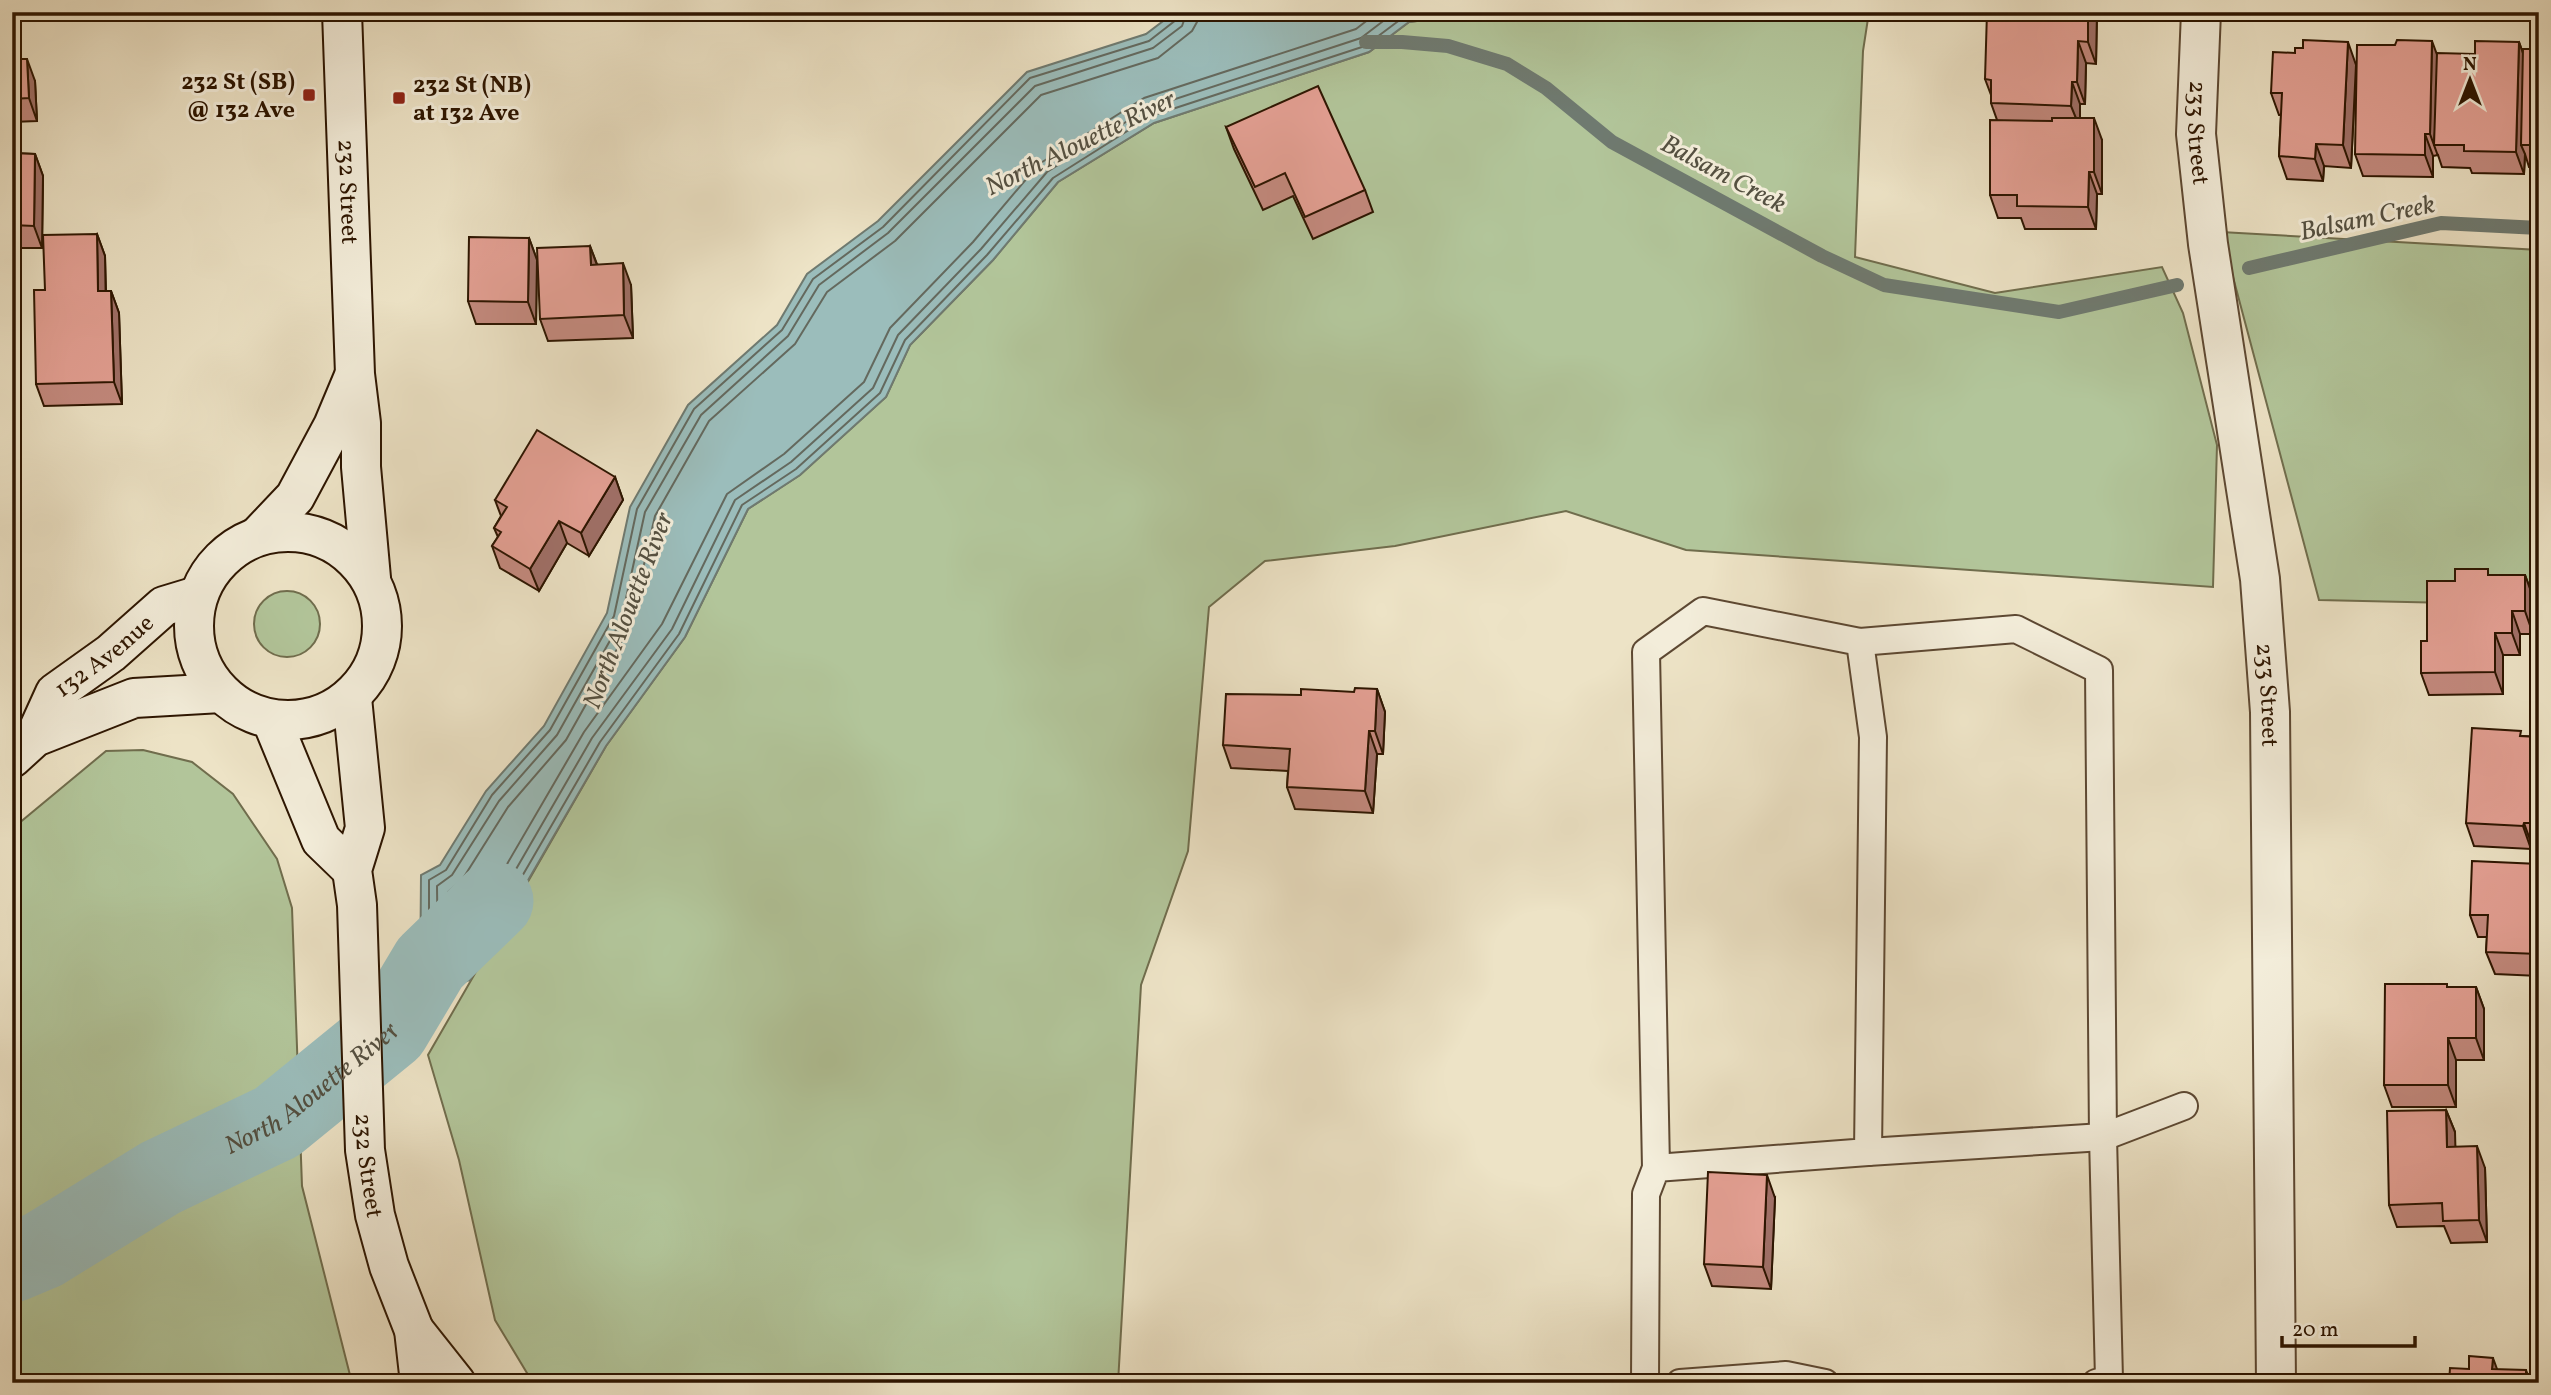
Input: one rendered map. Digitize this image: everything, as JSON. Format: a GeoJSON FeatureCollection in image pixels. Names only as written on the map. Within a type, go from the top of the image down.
{"type":"FeatureCollection","features":[{"type":"Feature","properties":{"kind":"street","name":"232 Street"},"geometry":{"type":"LineString","coordinates":[[342,12],[355,374],[361,423],[361,467],[371,578]]}},
{"type":"Feature","properties":{"kind":"street","name":"233 Street"},"geometry":{"type":"LineString","coordinates":[[2202,12],[2196,134],[2210,258],[2260,579],[2270,712],[2276,1383]]}},
{"type":"Feature","properties":{"kind":"street","name":"232 Street"},"geometry":{"type":"LineString","coordinates":[[259,535],[295,498],[333,426],[355,374]]}},
{"type":"Feature","properties":{"kind":"street"},"geometry":{"type":"LineString","coordinates":[[291,531],[322,537],[350,553],[371,578],[382,609],[383,641],[372,672],[352,698],[314,718],[272,720],[221,693],[199,660],[192,628],[197,596],[211,570],[232,549],[259,535],[291,531]]}},
{"type":"Feature","properties":{"kind":"street","name":"132 Avenue"},"geometry":{"type":"LineString","coordinates":[[24,748],[55,693],[111,653],[164,606],[197,596]]}},
{"type":"Feature","properties":{"kind":"street","name":"132 Avenue"},"geometry":{"type":"LineString","coordinates":[[24,748],[134,698],[221,693]]}},
{"type":"Feature","properties":{"kind":"street","name":"232 Street"},"geometry":{"type":"LineString","coordinates":[[352,698],[365,828],[354,887],[365,1150],[375,1215],[389,1266],[414,1330],[420,1383]]}},
{"type":"Feature","properties":{"kind":"street"},"geometry":{"type":"LineString","coordinates":[[272,720],[321,840],[354,887]]}},
{"type":"Feature","properties":{"kind":"street","name":"232 Street"},"geometry":{"type":"LineString","coordinates":[[414,1330],[456,1383]]}},
{"type":"Feature","properties":{"kind":"lane"},"geometry":{"type":"LineString","coordinates":[[1645,1383],[1646,1194],[1656,1168],[1646,652],[1703,611],[1860,642],[2016,629],[2099,670],[2103,1137],[2109,1379],[2096,1383]]}},
{"type":"Feature","properties":{"kind":"lane"},"geometry":{"type":"LineString","coordinates":[[1860,642],[1873,737],[1868,1152]]}},
{"type":"Feature","properties":{"kind":"lane"},"geometry":{"type":"LineString","coordinates":[[1656,1168],[2103,1137],[2184,1106]]}},
{"type":"Feature","properties":{"kind":"lane"},"geometry":{"type":"LineString","coordinates":[[1680,1383],[1786,1375],[1825,1383]]}},
{"type":"Feature","properties":{"kind":"green space"},"geometry":{"type":"Polygon","coordinates":[[[1468,12],[1869,12],[1863,51],[1855,257],[1995,293],[2162,267],[2183,313],[2217,445],[2213,587],[1686,550],[1566,511],[1395,546],[1265,561],[1209,607],[1188,851],[1141,985],[1118,1383],[533,1383],[495,1320],[459,1160],[428,1055],[606,746],[685,637],[748,509],[800,475],[886,397],[910,345],[993,260],[1058,182],[1154,123],[1369,52],[1409,22],[1467,15],[1468,12]]]}},
{"type":"Feature","properties":{"kind":"green space"},"geometry":{"type":"Polygon","coordinates":[[[2221,232],[2539,250],[2539,605],[2319,600],[2221,232]]]}},
{"type":"Feature","properties":{"kind":"green space"},"geometry":{"type":"Polygon","coordinates":[[[280,591],[294,591],[306,596],[315,605],[320,624],[318,637],[311,648],[294,657],[280,657],[268,652],[259,643],[254,631],[254,617],[259,605],[268,596],[280,591]]]}},
{"type":"Feature","properties":{"kind":"green space"},"geometry":{"type":"Polygon","coordinates":[[[143,750],[192,762],[233,794],[277,859],[292,908],[302,1186],[352,1383],[12,1383],[12,829],[106,751],[143,750]]]}},
{"type":"Feature","properties":{"kind":"water"},"geometry":{"type":"Polygon","coordinates":[[[1175,12],[1468,12],[1409,22],[1369,52],[1154,123],[1058,182],[993,260],[910,345],[886,397],[800,475],[748,509],[685,637],[606,746],[470,980],[420,997],[421,875],[440,865],[486,791],[544,726],[607,613],[630,507],[688,405],[777,325],[807,274],[878,221],[1027,72],[1146,34],[1175,12]]]}},
{"type":"Feature","properties":{"kind":"building"},"geometry":{"type":"Polygon","coordinates":[[[1987,12],[2088,12],[2088,42],[2078,41],[2077,82],[2072,82],[2071,106],[1991,103],[1991,80],[1985,79],[1987,12]]]}},
{"type":"Feature","properties":{"kind":"building"},"geometry":{"type":"Polygon","coordinates":[[[2303,40],[2348,42],[2343,145],[2316,144],[2315,159],[2279,156],[2282,93],[2271,93],[2273,52],[2295,53],[2295,48],[2303,48],[2303,40]]]}},
{"type":"Feature","properties":{"kind":"building"},"geometry":{"type":"Polygon","coordinates":[[[2397,40],[2432,41],[2430,134],[2425,134],[2425,155],[2355,154],[2357,45],[2395,45],[2397,40]]]}},
{"type":"Feature","properties":{"kind":"building"},"geometry":{"type":"Polygon","coordinates":[[[2475,41],[2519,42],[2516,152],[2464,151],[2464,145],[2434,145],[2437,53],[2475,54],[2475,41]]]}},
{"type":"Feature","properties":{"kind":"building"},"geometry":{"type":"Polygon","coordinates":[[[2523,49],[2539,49],[2539,145],[2521,145],[2523,49]]]}},
{"type":"Feature","properties":{"kind":"building"},"geometry":{"type":"Polygon","coordinates":[[[12,59],[27,59],[29,98],[12,99],[12,59]]]}},
{"type":"Feature","properties":{"kind":"building"},"geometry":{"type":"Polygon","coordinates":[[[1318,86],[1365,190],[1305,217],[1285,173],[1255,187],[1226,127],[1318,86]]]}},
{"type":"Feature","properties":{"kind":"building"},"geometry":{"type":"Polygon","coordinates":[[[2052,118],[2094,118],[2094,172],[2089,172],[2088,207],[2017,206],[2017,195],[1990,195],[1990,120],[2052,121],[2052,118]]]}},
{"type":"Feature","properties":{"kind":"building"},"geometry":{"type":"Polygon","coordinates":[[[12,153],[35,154],[34,226],[12,225],[12,153]]]}},
{"type":"Feature","properties":{"kind":"building"},"geometry":{"type":"Polygon","coordinates":[[[97,234],[98,291],[111,291],[114,382],[36,384],[34,290],[45,290],[43,235],[97,234]]]}},
{"type":"Feature","properties":{"kind":"building"},"geometry":{"type":"Polygon","coordinates":[[[469,237],[529,238],[528,302],[468,301],[469,237]]]}},
{"type":"Feature","properties":{"kind":"building"},"geometry":{"type":"Polygon","coordinates":[[[590,246],[591,265],[623,263],[624,315],[540,319],[537,248],[590,246]]]}},
{"type":"Feature","properties":{"kind":"building"},"geometry":{"type":"Polygon","coordinates":[[[537,430],[615,477],[581,533],[559,521],[530,569],[492,546],[501,532],[494,528],[507,507],[495,500],[537,430]]]}},
{"type":"Feature","properties":{"kind":"building"},"geometry":{"type":"Polygon","coordinates":[[[2455,569],[2488,569],[2488,575],[2525,575],[2525,611],[2512,611],[2512,633],[2495,633],[2495,672],[2421,673],[2421,641],[2427,641],[2427,581],[2455,581],[2455,569]]]}},
{"type":"Feature","properties":{"kind":"building"},"geometry":{"type":"Polygon","coordinates":[[[1355,688],[1377,689],[1375,731],[1369,731],[1365,791],[1287,787],[1290,749],[1223,745],[1226,694],[1301,695],[1301,689],[1354,692],[1355,688]]]}},
{"type":"Feature","properties":{"kind":"building"},"geometry":{"type":"Polygon","coordinates":[[[2472,728],[2521,731],[2520,736],[2539,737],[2539,823],[2524,823],[2523,826],[2466,823],[2472,728]]]}},
{"type":"Feature","properties":{"kind":"building"},"geometry":{"type":"Polygon","coordinates":[[[2472,861],[2539,864],[2539,954],[2486,952],[2488,915],[2470,915],[2472,861]]]}},
{"type":"Feature","properties":{"kind":"building"},"geometry":{"type":"Polygon","coordinates":[[[2385,984],[2476,987],[2476,1038],[2448,1038],[2448,1085],[2384,1085],[2385,984]]]}},
{"type":"Feature","properties":{"kind":"building"},"geometry":{"type":"Polygon","coordinates":[[[2446,1110],[2447,1147],[2477,1146],[2479,1220],[2443,1221],[2442,1203],[2389,1205],[2387,1111],[2446,1110]]]}},
{"type":"Feature","properties":{"kind":"building"},"geometry":{"type":"Polygon","coordinates":[[[1708,1172],[1767,1175],[1763,1267],[1704,1264],[1708,1172]]]}},
{"type":"Feature","properties":{"kind":"building"},"geometry":{"type":"Polygon","coordinates":[[[2469,1356],[2493,1358],[2492,1369],[2526,1370],[2526,1383],[2449,1383],[2450,1368],[2469,1369],[2469,1356]]]}},
{"type":"Feature","properties":{"kind":"waterway","name":"Balsam Creek"},"geometry":{"type":"LineString","coordinates":[[1366,42],[1448,46],[1507,64],[1546,88],[1612,142],[1822,256],[1884,285],[2059,312],[2177,285]]}},
{"type":"Feature","properties":{"kind":"waterway","name":"Balsam Creek"},"geometry":{"type":"LineString","coordinates":[[2249,268],[2441,223],[2539,228]]}},
{"type":"Feature","properties":{"kind":"waterway","name":"North Alouette River"},"geometry":{"type":"LineString","coordinates":[[12,1263],[43,1250],[160,1178],[277,1122],[390,1030],[430,963],[494,901]]}},
{"type":"Feature","properties":{"kind":"place","name":"232 St (SB) @ 132 Ave"},"geometry":{"type":"Point","coordinates":[309,95]}},
{"type":"Feature","properties":{"kind":"place","name":"232 St (NB) at 132 Ave"},"geometry":{"type":"Point","coordinates":[399,98]}}]}
